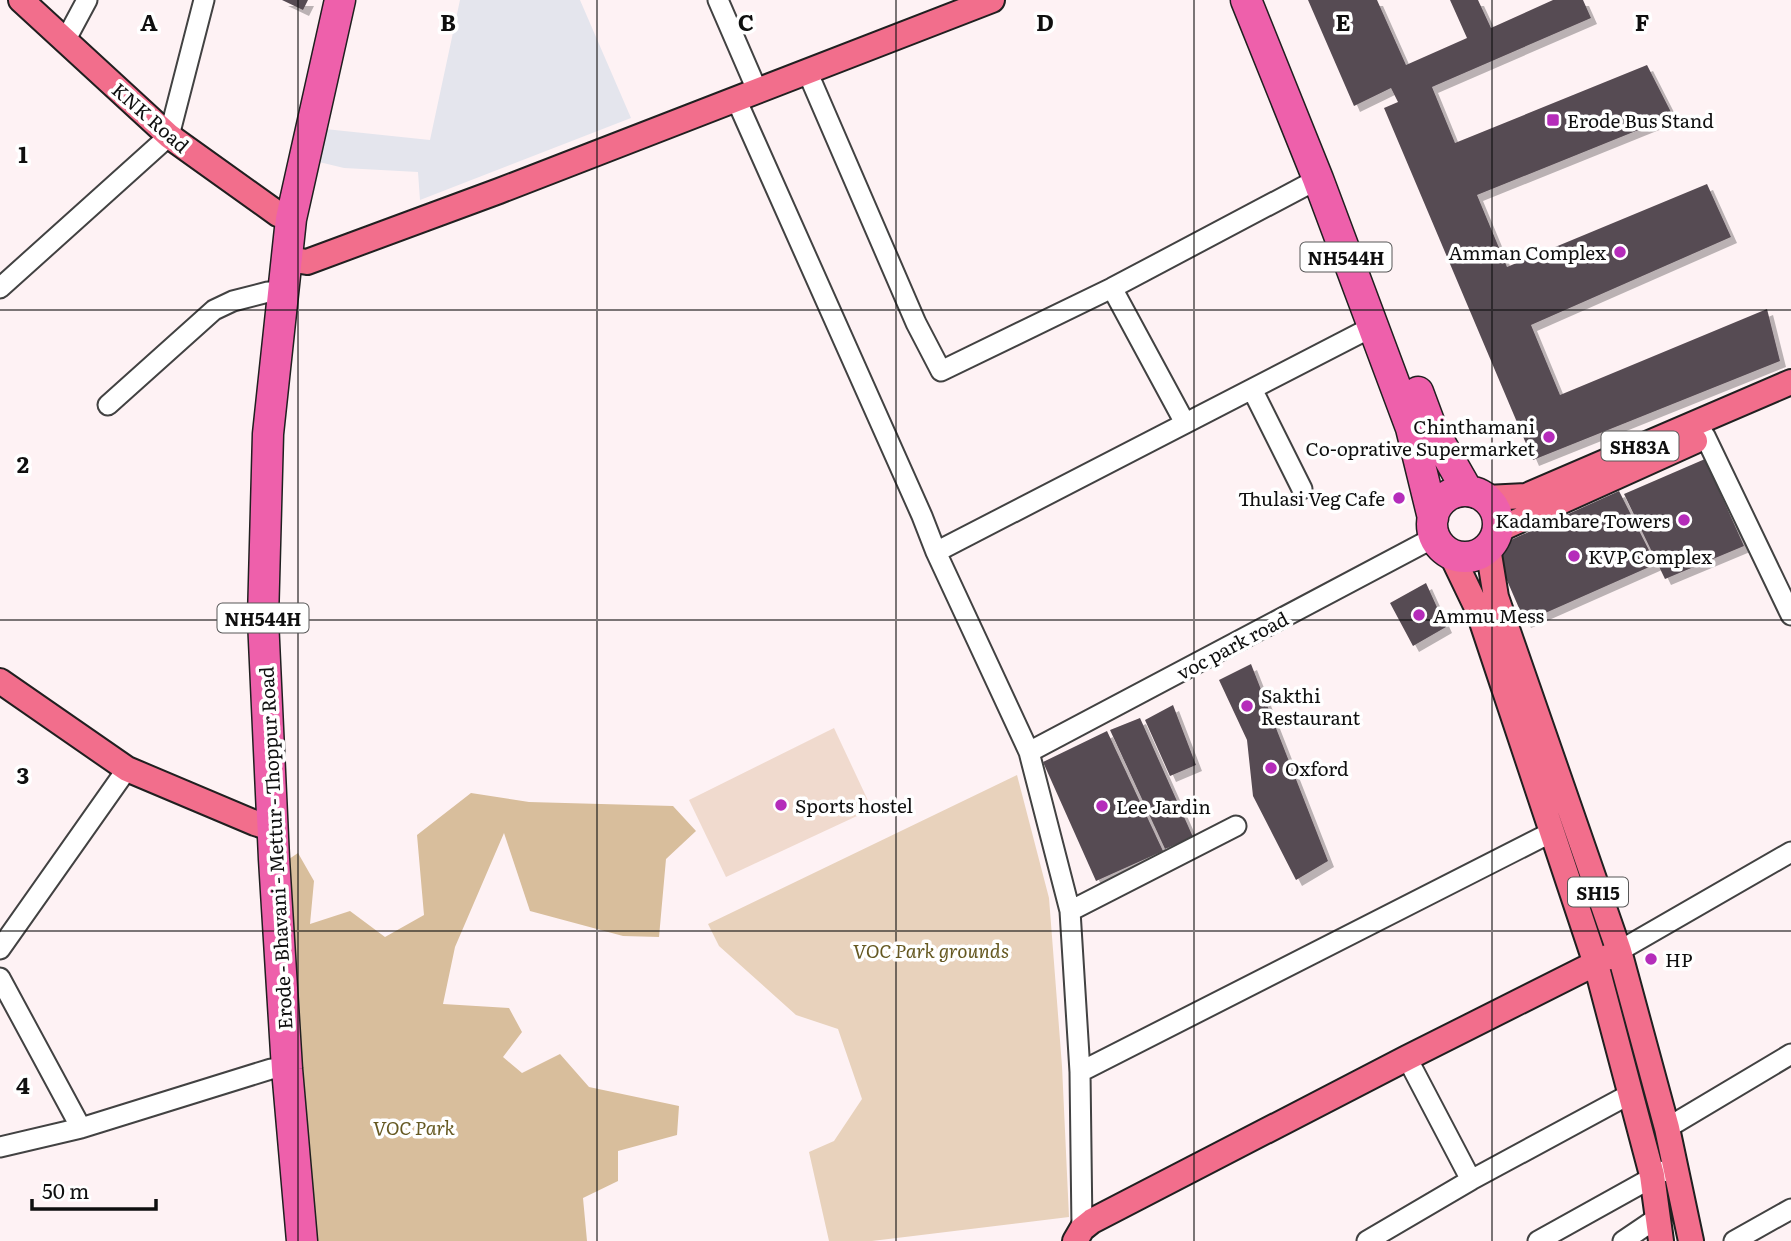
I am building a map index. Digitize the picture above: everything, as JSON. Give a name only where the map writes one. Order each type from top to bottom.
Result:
[{"type":"highway","name":"Erode - Bhavani - Mettur - Thoppur Road","points":[[264,826],[263,619],[268,434],[289,259],[285,217],[326,0]]},
{"type":"highway","name":"Erode - Bhavani - Mettur - Thoppur Road","points":[[285,1241],[279,1069],[251,619],[254,453],[268,292],[340,0]]},
{"type":"highway","name":"NH544H","points":[[1247,0],[1318,178],[1411,428],[1440,536]]},
{"type":"highway","name":"NH544H","points":[[1268,0],[1431,427],[1477,494],[1492,503],[1497,513],[1493,539]]},
{"type":"highway","points":[[1477,494],[1457,491],[1441,501],[1440,536],[1459,556],[1474,556],[1493,539]]},
{"type":"highway","name":"Erode - Bhavani - Mettur - Thoppur Road","points":[[279,1069],[302,1241]]},
{"type":"main road","name":"KNK Road","points":[[21,0],[169,136],[285,217]]},
{"type":"main road","points":[[289,259],[307,262],[499,191],[992,0]]},
{"type":"main road","name":"SH83A","points":[[1477,494],[1526,496],[1791,382]]},
{"type":"main road","name":"SH83A","points":[[1493,539],[1791,397]]},
{"type":"main road","name":"SH15","points":[[1440,536],[1478,610],[1596,964],[1652,1175],[1659,1230]]},
{"type":"main road","name":"SH15","points":[[1493,539],[1496,597],[1619,951],[1667,1128],[1690,1241]]},
{"type":"main road","points":[[0,681],[128,769],[264,826]]},
{"type":"main road","points":[[1078,1235],[1092,1221],[1619,951]]},
{"type":"street","points":[[65,41],[87,0]]},
{"type":"street","points":[[0,288],[169,136],[204,0]]},
{"type":"street","points":[[718,0],[746,94],[936,552],[1029,752],[1070,911],[1080,1072],[1078,1235]]},
{"type":"street","points":[[807,71],[916,323],[941,371],[1112,288],[1318,178]]},
{"type":"street","points":[[1112,288],[1185,423]]},
{"type":"street","points":[[108,405],[214,310],[233,301],[268,292]]},
{"type":"street","points":[[936,552],[1372,327]]},
{"type":"street","points":[[1252,389],[1302,489]]},
{"type":"street","points":[[1705,436],[1791,615]]},
{"type":"street","name":"voc park road","points":[[1029,752],[1440,536]]},
{"type":"street","points":[[0,949],[128,769]]},
{"type":"street","points":[[1070,911],[1236,826]]},
{"type":"street","points":[[1080,1072],[1552,832]]},
{"type":"street","points":[[1619,951],[1791,852]]},
{"type":"street","points":[[0,978],[81,1128]]},
{"type":"street","points":[[1667,1128],[1791,1054]]},
{"type":"street","points":[[1407,1058],[1471,1180]]},
{"type":"street","points":[[0,1147],[81,1128],[279,1069]]},
{"type":"street","points":[[1367,1241],[1471,1180],[1632,1093]]},
{"type":"street","points":[[1538,1241],[1652,1175],[1675,1166]]},
{"type":"street","points":[[1734,1241],[1791,1209]]},
{"type":"street","points":[[1623,1241],[1659,1230]]},
{"type":"shaded area","points":[[460,0],[580,0],[631,118],[420,200],[418,172],[344,168],[319,162],[325,129],[430,140]]},
{"type":"shaded area","name":"Sports hostel","points":[[834,728],[872,809],[726,877],[689,800]]},
{"type":"green space","name":"VOC Park grounds","points":[[1017,775],[1049,898],[1062,1066],[1069,1217],[872,1241],[829,1241],[809,1152],[834,1141],[862,1099],[838,1029],[796,1015],[719,946],[708,924]]},
{"type":"green space","name":"VOC Park","points":[[471,793],[529,802],[673,806],[696,831],[666,859],[659,937],[623,936],[530,911],[504,833],[455,947],[443,1004],[509,1008],[522,1032],[503,1057],[522,1073],[560,1054],[589,1087],[679,1106],[677,1135],[618,1151],[618,1181],[583,1198],[587,1241],[309,1241],[283,863],[298,853],[314,881],[310,924],[350,911],[385,937],[424,915],[417,835]]},
{"type":"building","points":[[282,0],[308,0],[303,10]]},
{"type":"building","name":"Amman Complex","points":[[1308,0],[1377,0],[1406,65],[1467,38],[1450,0],[1478,0],[1491,28],[1553,0],[1583,0],[1591,18],[1432,87],[1455,143],[1647,65],[1673,116],[1477,195],[1507,267],[1707,184],[1731,237],[1531,325],[1560,395],[1767,309],[1780,361],[1533,460],[1384,108],[1398,102],[1391,88],[1354,106]]},
{"type":"building","name":"Kadambare Towers","points":[[1705,459],[1744,546],[1665,579],[1624,494]]},
{"type":"building","name":"KVP Complex","points":[[1619,491],[1656,564],[1525,622],[1493,548]]},
{"type":"building","name":"Ammu Mess","points":[[1426,583],[1446,627],[1413,646],[1390,603]]},
{"type":"building","name":"Oxford","points":[[1251,664],[1328,861],[1296,880],[1253,796],[1247,740],[1219,680]]},
{"type":"building","points":[[1173,705],[1196,765],[1170,776],[1145,720]]},
{"type":"building","points":[[1140,718],[1193,837],[1165,849],[1110,730]]},
{"type":"building","name":"Lee Jardin","points":[[1107,731],[1163,851],[1096,881],[1043,762]]},
{"type":"place","name":"Erode Bus Stand","points":[[1553,120]]},
{"type":"place","name":"Amman Complex","points":[[1620,252]]},
{"type":"place","name":"Chinthamani Co-oprative Supermarket","points":[[1549,437]]},
{"type":"place","name":"Thulasi Veg Cafe","points":[[1399,498]]},
{"type":"place","name":"Kadambare Towers","points":[[1684,520]]},
{"type":"place","name":"KVP Complex","points":[[1574,556]]},
{"type":"place","name":"Ammu Mess","points":[[1419,615]]},
{"type":"place","name":"Sakthi Restaurant","points":[[1247,706]]},
{"type":"place","name":"Oxford","points":[[1271,768]]},
{"type":"place","name":"Sports hostel","points":[[781,805]]},
{"type":"place","name":"Lee Jardin","points":[[1102,806]]},
{"type":"place","name":"HP","points":[[1651,959]]}]
